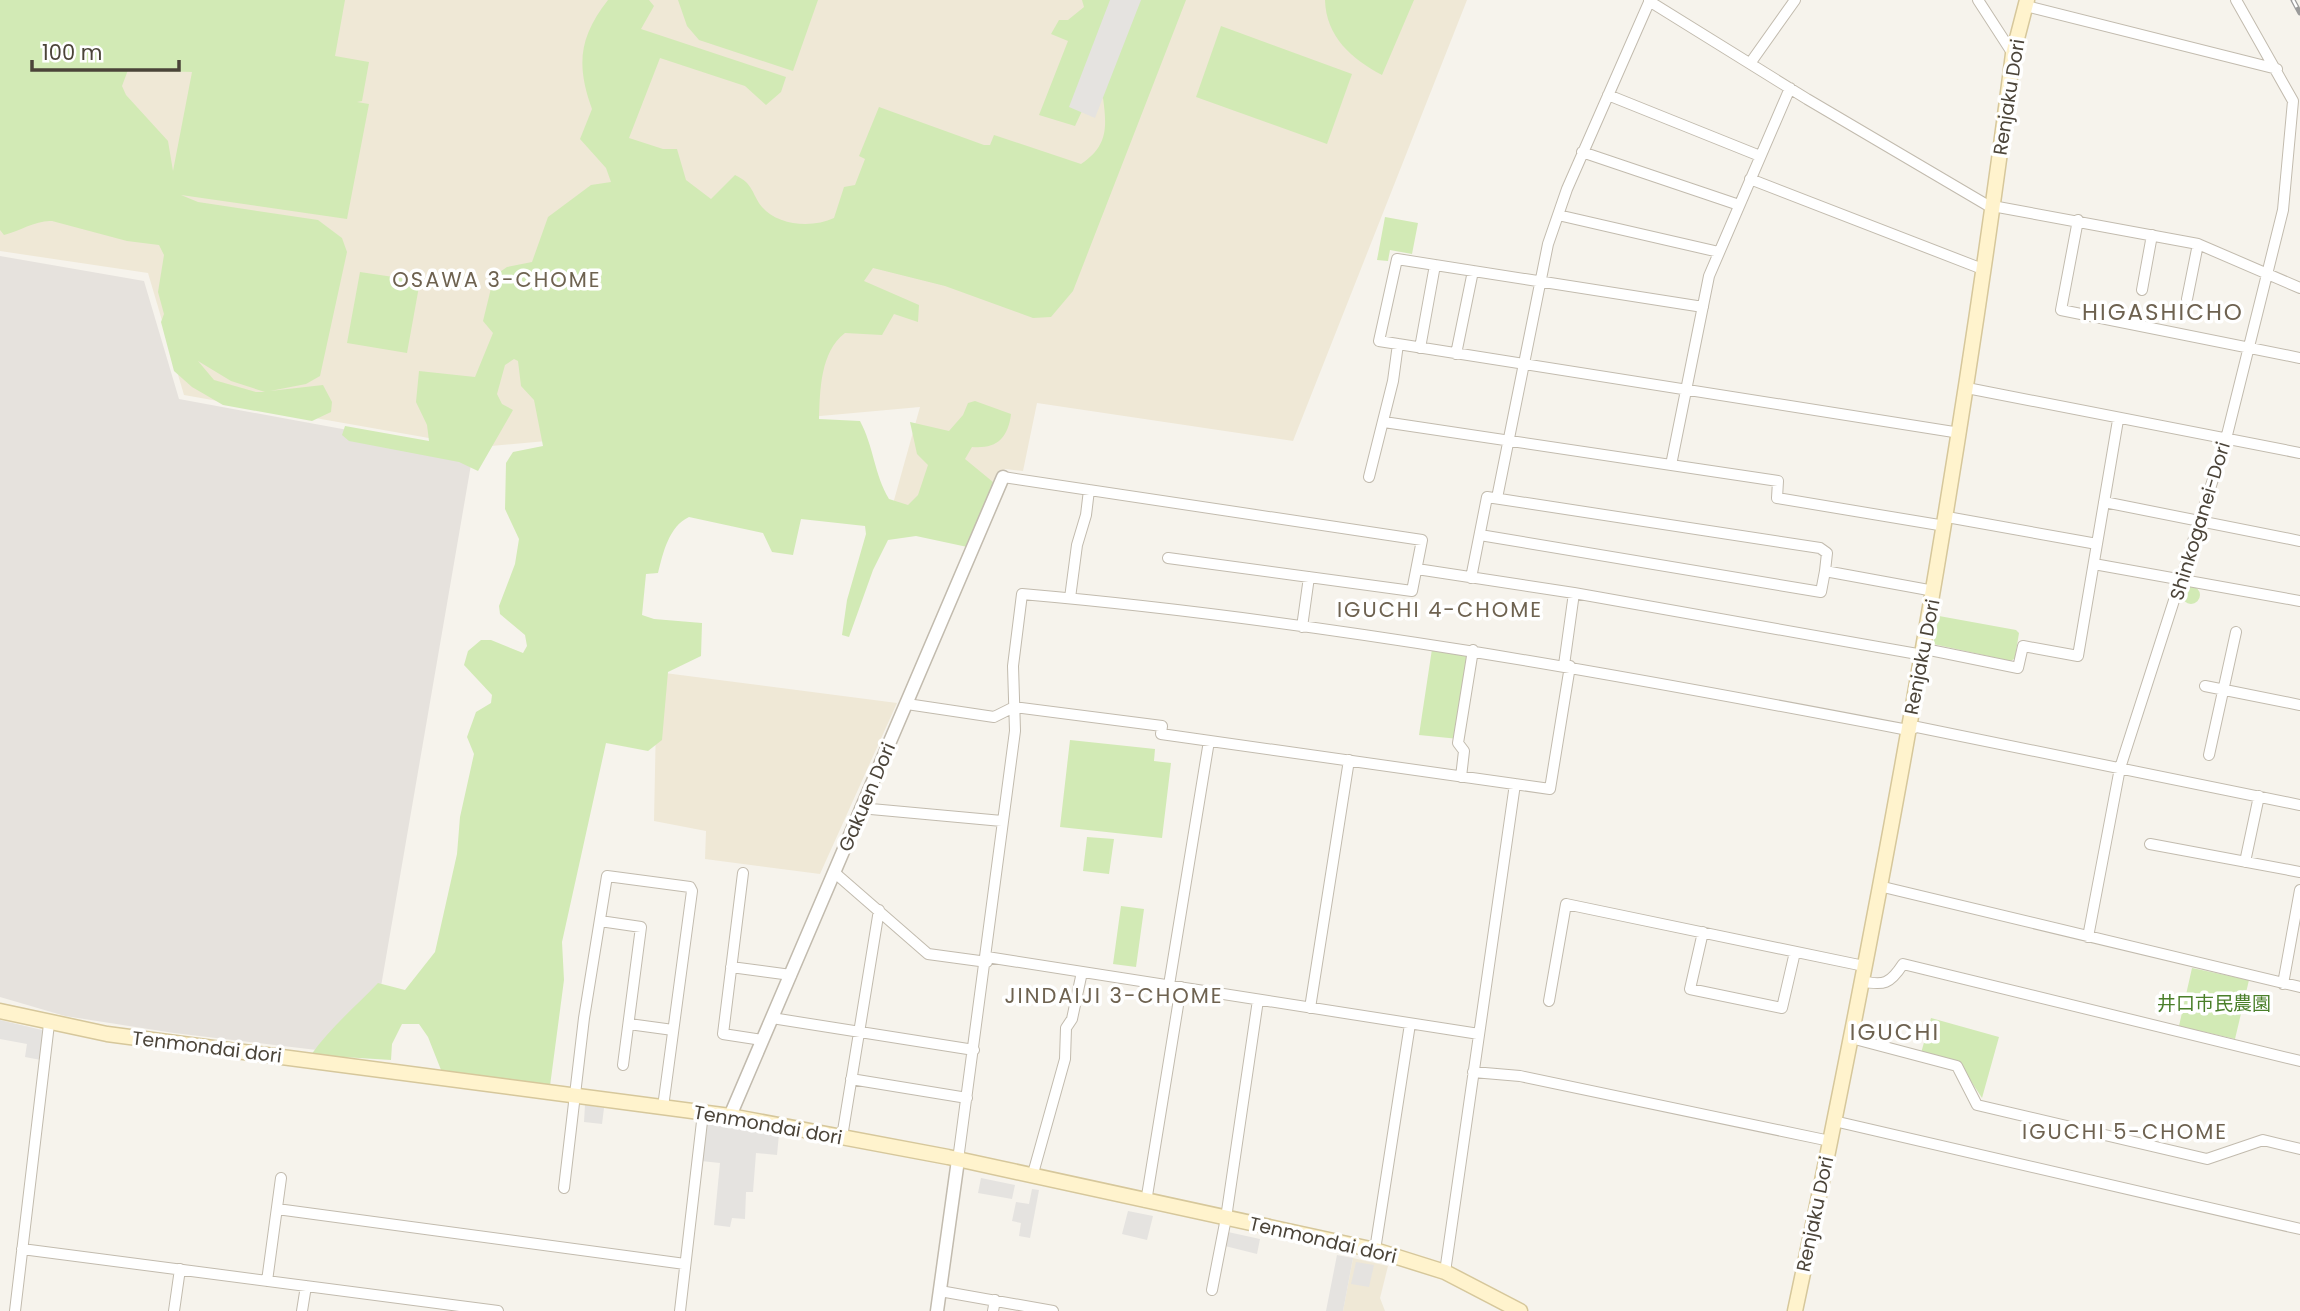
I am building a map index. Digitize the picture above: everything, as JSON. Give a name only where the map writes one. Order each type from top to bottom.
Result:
[{"type":"main road","name":"Renjaku Dori","points":[[1795,1311],[1851,1038],[1924,652],[1985,270],[2013,54],[2027,3]]},
{"type":"main road","name":"Tenmondai dori","points":[[0,1011],[49,1024],[121,1036],[730,1116],[958,1160],[1375,1250],[1445,1272],[1520,1311]]},
{"type":"street","points":[[1497,498],[1541,282],[1558,215],[1582,152],[1649,0],[1977,200],[2213,248],[2267,276],[2300,288]]},
{"type":"street","points":[[1751,62],[1795,0]]},
{"type":"street","points":[[1978,0],[2013,54]]},
{"type":"street","points":[[2236,0],[2277,69]]},
{"type":"street","points":[[2027,3],[2277,69]]},
{"type":"street","name":"Shinkoganei-Dori","points":[[2088,937],[2120,768],[2202,522],[2226,439],[2283,210],[2293,101],[2277,69]]},
{"type":"street","points":[[1671,466],[1703,307],[1719,252],[1790,88]]},
{"type":"street","points":[[1608,95],[1760,156]]},
{"type":"street","points":[[1582,152],[1739,205]]},
{"type":"street","points":[[1750,179],[1985,270]]},
{"type":"street","points":[[1558,215],[1719,252]]},
{"type":"street","points":[[2078,220],[2061,310],[2300,358]]},
{"type":"street","points":[[2142,290],[2152,235]]},
{"type":"street","points":[[2187,299],[2198,244]]},
{"type":"street","points":[[1703,307],[1396,259],[1380,341],[1960,433]]},
{"type":"street","points":[[1420,348],[1436,265]]},
{"type":"street","points":[[1457,354],[1473,271]]},
{"type":"street","points":[[1370,477],[1384,422],[1398,344]]},
{"type":"street","points":[[1967,388],[2118,420],[2300,453]]},
{"type":"street","points":[[1417,569],[2018,668],[2023,646],[2078,656],[2118,420]]},
{"type":"street","points":[[1384,422],[1778,481],[1777,498],[2097,544]]},
{"type":"street","points":[[1003,477],[1422,540],[1412,591],[1168,558]]},
{"type":"street","name":"Gakuen Dori","points":[[730,1116],[1003,477]]},
{"type":"street","points":[[1070,598],[1076,545],[1086,516],[1089,490]]},
{"type":"street","points":[[1471,578],[1487,497],[1820,548],[1827,553],[1821,592],[1480,535]]},
{"type":"street","points":[[2104,502],[2300,541]]},
{"type":"street","points":[[2094,564],[2300,601]]},
{"type":"street","points":[[1825,571],[1934,591]]},
{"type":"street","points":[[1302,627],[1310,577]]},
{"type":"street","points":[[907,704],[994,718],[1014,706],[1162,726],[1161,734],[1550,789],[1574,593]]},
{"type":"street","points":[[937,1311],[987,959],[1015,731],[1013,666],[1022,594],[1473,650],[1908,730],[1917,727],[2300,805]]},
{"type":"street","points":[[2209,755],[2236,632]]},
{"type":"street","points":[[1461,776],[1464,751],[1458,743],[1473,650]]},
{"type":"street","points":[[2205,686],[2300,705]]},
{"type":"street","points":[[1169,985],[1209,741]]},
{"type":"street","points":[[1310,1008],[1349,760]]},
{"type":"street","points":[[1445,1272],[1515,784]]},
{"type":"street","points":[[2245,862],[2259,796]]},
{"type":"street","points":[[860,808],[1002,821]]},
{"type":"street","points":[[2150,844],[2300,872]]},
{"type":"street","points":[[743,873],[723,1034],[762,1040]]},
{"type":"street","points":[[835,873],[928,954],[1082,972],[1479,1034]]},
{"type":"street","points":[[565,1188],[574,1095],[607,876],[691,887],[663,1107]]},
{"type":"street","points":[[1879,886],[2300,987]]},
{"type":"street","points":[[2283,984],[2300,890]]},
{"type":"street","points":[[1549,1001],[1566,904],[1864,966]]},
{"type":"street","points":[[842,1138],[879,910]]},
{"type":"street","points":[[600,921],[640,927],[623,1065]]},
{"type":"street","points":[[1703,932],[1690,989],[1783,1008],[1795,952]]},
{"type":"street","points":[[1861,981],[1881,985],[1892,981],[1903,964],[2300,1061]]},
{"type":"street","points":[[731,967],[791,975]]},
{"type":"street","points":[[1032,1177],[1065,1059],[1066,1028],[1072,1019],[1082,972]]},
{"type":"street","points":[[1146,1202],[1181,987]]},
{"type":"street","points":[[1212,1290],[1226,1218],[1258,1000]]},
{"type":"street","points":[[772,1018],[974,1051]]},
{"type":"street","points":[[15,1311],[49,1024]]},
{"type":"street","points":[[629,1024],[673,1030]]},
{"type":"street","points":[[1375,1250],[1410,1024]]},
{"type":"street","points":[[1851,1038],[1958,1066],[1977,1105],[2017,1115],[2207,1159],[2263,1140],[2300,1149]]},
{"type":"street","points":[[1473,1072],[1520,1076],[1830,1141]]},
{"type":"street","points":[[852,1079],[967,1098]]},
{"type":"street","points":[[680,1311],[703,1113]]},
{"type":"street","points":[[1834,1121],[2300,1229]]},
{"type":"street","points":[[267,1281],[282,1178]]},
{"type":"street","points":[[277,1209],[685,1264]]},
{"type":"street","points":[[22,1249],[498,1311]]},
{"type":"street","points":[[174,1311],[180,1269]]},
{"type":"street","points":[[302,1311],[306,1286]]},
{"type":"street","points":[[940,1291],[1053,1311]]},
{"type":"street","points":[[993,1311],[995,1300]]},
{"type":"shaded area","points":[[0,0],[1467,0],[1293,441],[1037,403],[1023,471],[1005,469],[973,542],[886,529],[920,407],[480,447],[184,395],[148,273],[0,251]]},
{"type":"shaded area","points":[[1110,0],[1141,0],[1095,118],[1069,107]]},
{"type":"shaded area","points":[[0,256],[144,281],[179,399],[473,453],[374,1027],[350,1054],[174,1033],[65,1016],[0,997]]},
{"type":"shaded area","points":[[657,672],[897,703],[820,874],[705,859],[706,831],[654,821]]},
{"type":"shaded area","points":[[0,1020],[42,1030],[41,1060],[25,1057],[27,1044],[0,1039]]},
{"type":"shaded area","points":[[585,1105],[604,1108],[602,1124],[584,1122]]},
{"type":"shaded area","points":[[706,1122],[779,1134],[777,1155],[756,1153],[753,1192],[746,1192],[745,1219],[732,1218],[730,1227],[714,1225],[720,1163],[701,1161]]},
{"type":"shaded area","points":[[981,1178],[1015,1185],[1012,1199],[978,1193]]},
{"type":"shaded area","points":[[1032,1189],[1039,1190],[1030,1238],[1019,1236],[1021,1223],[1012,1221],[1016,1202],[1029,1204]]},
{"type":"shaded area","points":[[1128,1211],[1153,1216],[1147,1240],[1122,1234]]},
{"type":"shaded area","points":[[1228,1232],[1260,1239],[1257,1254],[1225,1246]]},
{"type":"shaded area","points":[[1337,1255],[1353,1258],[1343,1311],[1326,1311]]},
{"type":"shaded area","points":[[1353,1258],[1388,1266],[1380,1298],[1385,1311],[1343,1311]]},
{"type":"shaded area","points":[[1356,1262],[1374,1265],[1369,1287],[1351,1284]]},
{"type":"green space","points":[[0,0],[345,0],[335,56],[369,62],[362,101],[357,102],[369,104],[347,219],[181,195],[198,202],[318,220],[342,238],[347,252],[320,376],[306,384],[270,391],[323,385],[332,402],[331,412],[312,421],[223,405],[192,387],[174,371],[161,322],[164,314],[158,292],[164,255],[159,245],[127,241],[52,221],[34,224],[4,235],[0,230]],"holes":[[[128,70],[192,72],[173,171],[168,141],[126,95],[122,86]],[[198,361],[231,381],[265,392],[214,380]]]},
{"type":"green space","points":[[608,0],[649,0],[654,6],[641,29],[786,77],[781,92],[766,105],[745,86],[660,58],[629,138],[663,149],[677,149],[686,180],[711,199],[735,175],[749,185],[762,207],[769,213],[786,221],[806,224],[834,218],[844,187],[855,185],[865,159],[859,156],[879,107],[984,145],[990,145],[994,135],[1081,164],[1096,150],[1104,135],[1103,98],[1082,111],[1075,126],[1039,115],[1068,41],[1051,34],[1059,20],[1068,20],[1084,7],[1082,0],[1186,0],[1073,291],[1051,317],[1033,318],[945,286],[873,268],[864,281],[919,305],[918,322],[894,314],[882,335],[845,333],[837,341],[826,361],[821,384],[819,419],[860,421],[889,499],[908,505],[918,495],[928,465],[917,454],[910,422],[949,431],[963,415],[968,403],[975,401],[1011,414],[1007,430],[999,441],[988,446],[972,447],[965,459],[993,482],[972,548],[916,536],[888,540],[873,570],[849,637],[842,635],[847,600],[866,534],[865,526],[801,519],[793,555],[772,552],[763,533],[689,517],[672,533],[658,573],[646,574],[642,615],[654,619],[702,623],[701,656],[668,672],[662,740],[648,751],[606,743],[562,942],[564,980],[550,1086],[443,1075],[428,1037],[419,1024],[402,1024],[392,1044],[391,1060],[311,1055],[334,1027],[378,983],[405,990],[435,952],[457,854],[460,817],[474,754],[467,737],[476,712],[491,703],[492,695],[464,665],[468,651],[481,640],[491,640],[523,653],[527,646],[525,635],[500,614],[499,606],[515,564],[519,539],[505,509],[506,463],[513,452],[543,446],[534,400],[521,386],[518,361],[514,359],[505,365],[497,394],[502,404],[513,410],[478,471],[459,462],[349,441],[342,435],[345,426],[429,441],[427,425],[416,402],[419,371],[475,377],[493,333],[483,321],[494,276],[507,267],[532,262],[548,217],[591,185],[611,182],[606,168],[580,139],[592,109],[584,79],[583,52],[591,26]]},
{"type":"green space","points":[[678,0],[818,0],[793,71],[699,40],[687,26]]},
{"type":"green space","points":[[1325,0],[1414,0],[1382,75],[1351,54],[1336,36],[1330,25]]},
{"type":"green space","points":[[1221,26],[1352,74],[1327,144],[1196,97]]},
{"type":"green space","points":[[1385,217],[1418,223],[1412,254],[1390,250],[1388,261],[1377,260]]},
{"type":"green space","points":[[360,272],[420,281],[407,353],[347,343]]},
{"type":"green space","points":[[2191,586],[2197,589],[2200,595],[2197,601],[2191,604],[2185,601],[2182,595],[2185,589]]},
{"type":"green space","points":[[1939,616],[2016,630],[2019,633],[2015,658],[2011,661],[1933,644]]},
{"type":"green space","points":[[1432,649],[1469,655],[1459,739],[1419,735]]},
{"type":"green space","points":[[1070,740],[1155,749],[1154,761],[1171,763],[1162,838],[1060,827]]},
{"type":"green space","points":[[1087,837],[1114,839],[1109,874],[1083,871]]},
{"type":"green space","points":[[1121,906],[1144,909],[1136,967],[1113,964]]},
{"type":"green space","name":"井口市民農園","points":[[2192,968],[2249,980],[2235,1039],[2179,1026]]},
{"type":"green space","points":[[1931,1018],[1999,1037],[1982,1098],[1959,1063],[1921,1053]]},
{"type":"railway","points":[[2293,0],[2300,13]]},
{"type":"district","name":"OSAWA 3-CHOME","points":[[497,279]]},
{"type":"district","name":"HIGASHICHO","points":[[2163,312]]},
{"type":"district","name":"IGUCHI 4-CHOME","points":[[1440,609]]},
{"type":"district","name":"JINDAIJI 3-CHOME","points":[[1114,995]]},
{"type":"district","name":"IGUCHI","points":[[1895,1032]]},
{"type":"district","name":"IGUCHI 5-CHOME","points":[[2125,1131]]}]
